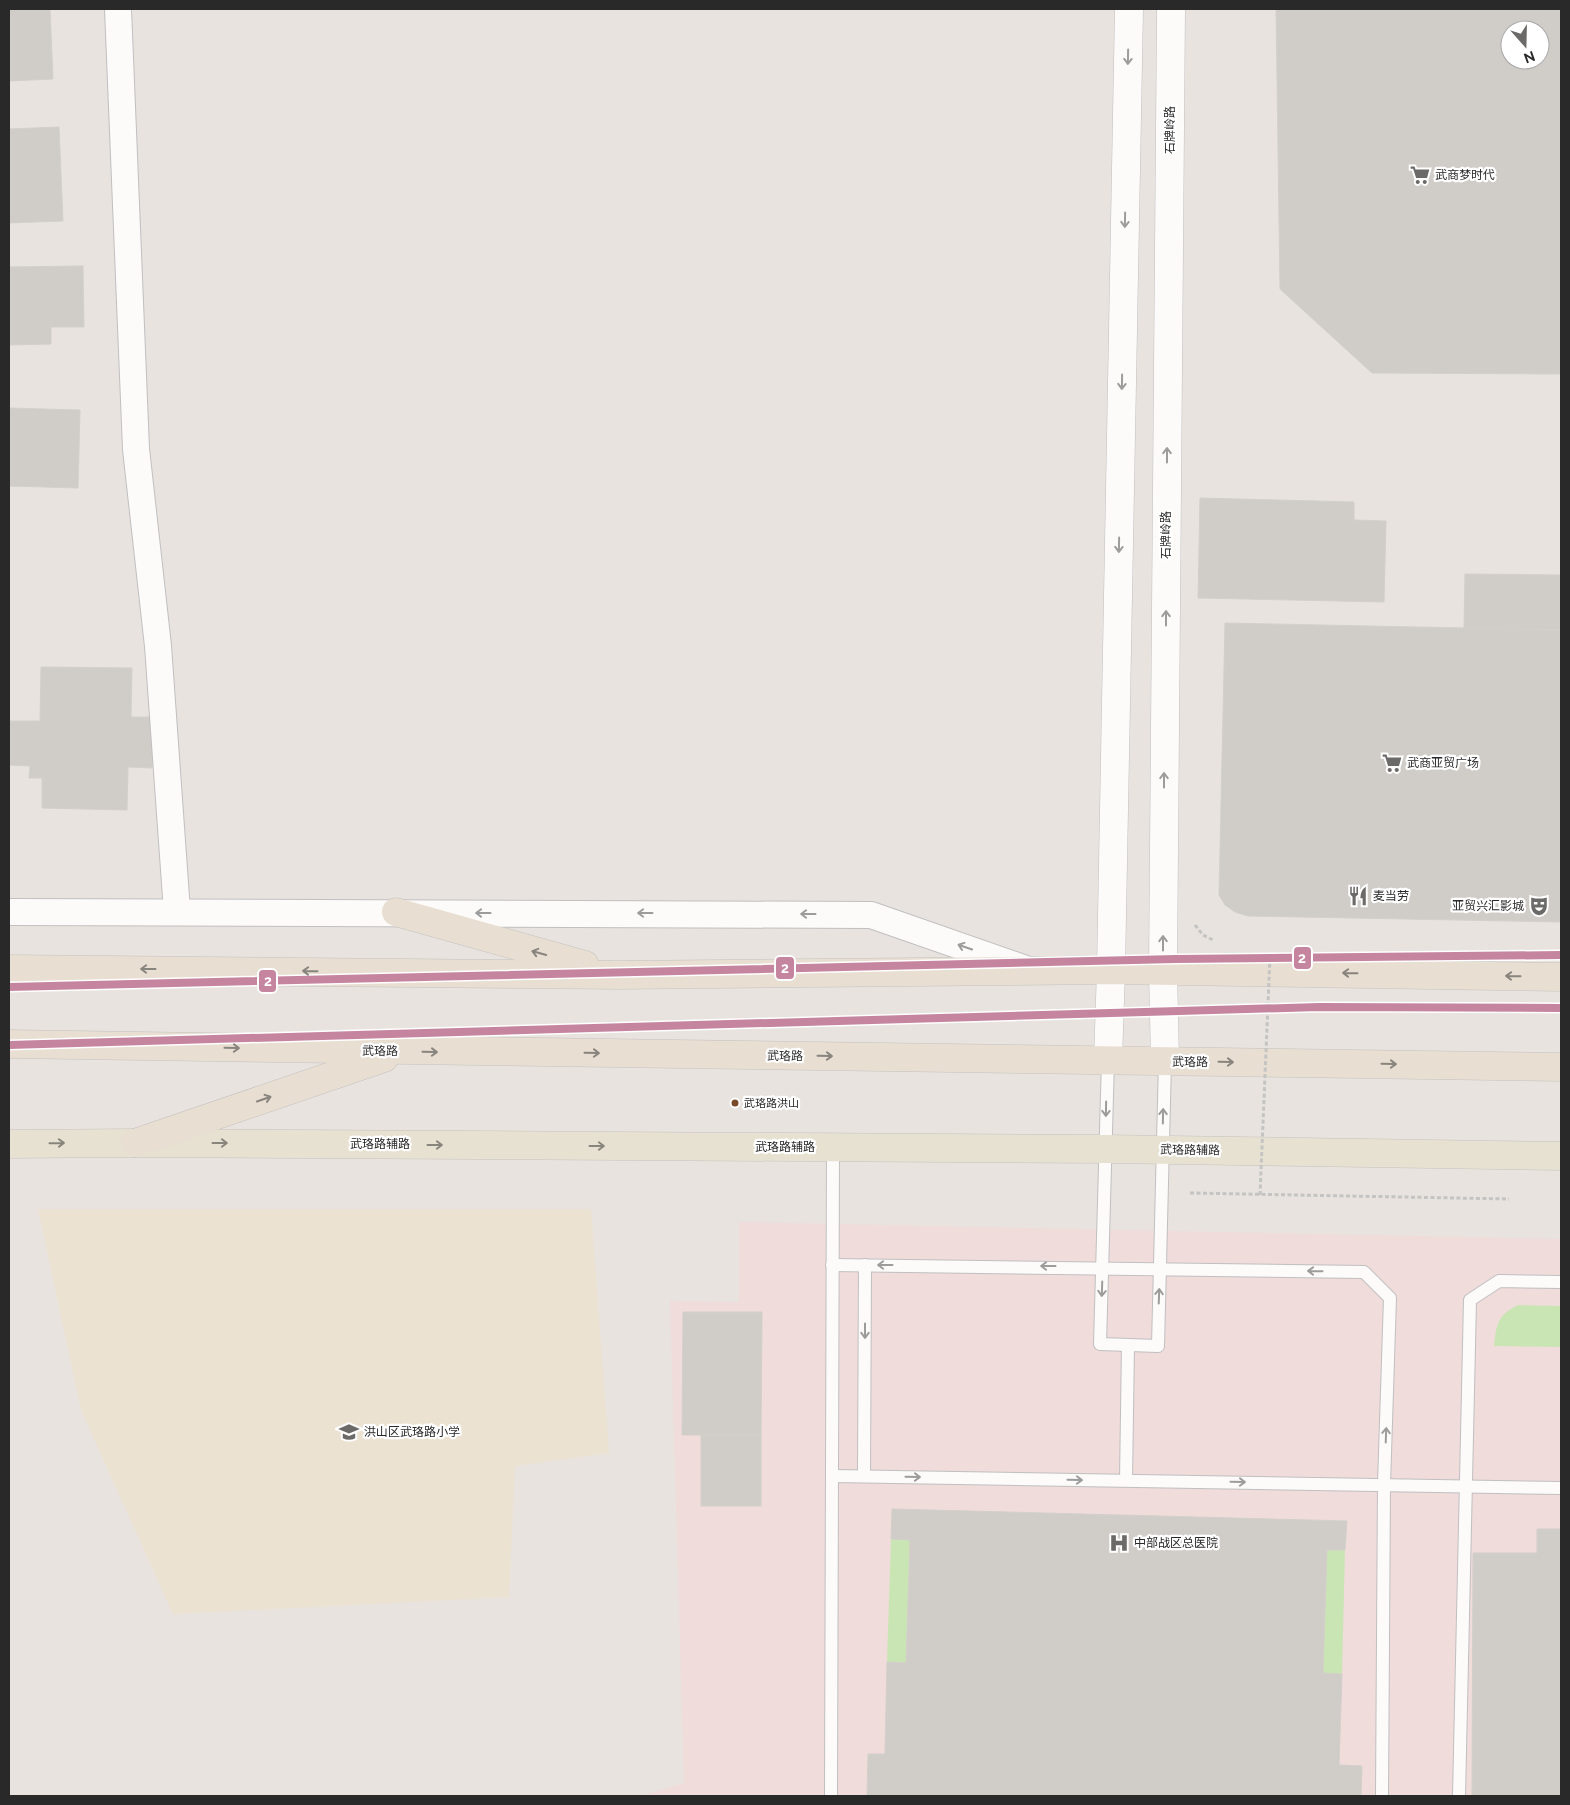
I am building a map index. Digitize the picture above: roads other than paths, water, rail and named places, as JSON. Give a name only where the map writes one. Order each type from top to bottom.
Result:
[{"type":"highway","points":[[396,912],[620,975]]},
{"type":"highway","points":[[9,969],[620,975],[1027,969],[1561,977]]},
{"type":"highway","name":"武珞路","points":[[9,1044],[1561,1067]]},
{"type":"highway","points":[[135,1143],[403,1051]]},
{"type":"main road","points":[[1108,1060],[1112,970],[1129,9]]},
{"type":"main road","name":"石牌岭路","points":[[1165,1061],[1163,970],[1171,9]]},
{"type":"main road","name":"武珞路辅路","points":[[9,1144],[135,1143],[1106,1149],[1561,1156]]},
{"type":"street","points":[[118,9],[136,449],[158,646],[177,911]]},
{"type":"street","points":[[9,912],[870,914],[1027,969]]},
{"type":"lane","points":[[1108,1060],[1100,1344],[1158,1346],[1165,1061]]},
{"type":"lane","points":[[831,1796],[832,1147]]},
{"type":"lane","points":[[832,1265],[1102,1267],[1364,1272],[1390,1298],[1384,1484],[1382,1796]]},
{"type":"lane","points":[[864,1476],[865,1265]]},
{"type":"lane","points":[[1459,1796],[1470,1300],[1499,1281],[1561,1282]]},
{"type":"lane","points":[[1126,1480],[1128,1345]]},
{"type":"lane","points":[[832,1476],[1561,1488]]},
{"type":"place","name":"武商梦时代","points":[[1420,175]]},
{"type":"place","name":"武商亚贸广场","points":[[1392,763]]},
{"type":"place","name":"麦当劳","points":[[1358,896]]},
{"type":"place","name":"亚贸兴汇影城","points":[[1539,906]]},
{"type":"place","name":"武珞路洪山","points":[[735,1103]]},
{"type":"place","name":"洪山区武珞路小学","points":[[349,1432]]},
{"type":"place","name":"中部战区总医院","points":[[1119,1543]]}]
